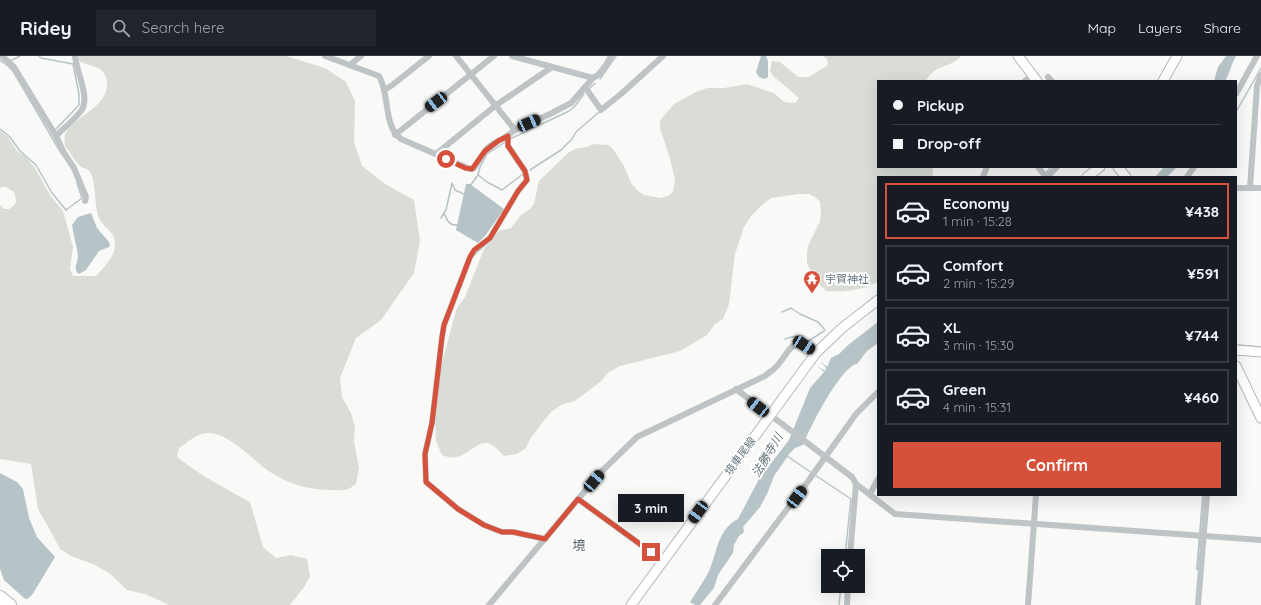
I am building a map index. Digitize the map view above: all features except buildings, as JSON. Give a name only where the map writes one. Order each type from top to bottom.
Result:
[{"type":"highway","points":[[0,596],[10,605]]},
{"type":"main road","points":[[1018,56],[1031,79]]},
{"type":"main road","points":[[1164,80],[1177,56]]},
{"type":"main road","points":[[1088,176],[1099,168]]},
{"type":"main road","points":[[1119,168],[1125,176]]},
{"type":"main road","name":"境車尾線","points":[[631,605],[816,353],[842,328],[877,301]]},
{"type":"main road","points":[[1237,349],[1261,352]]},
{"type":"main road","points":[[1237,368],[1261,418]]},
{"type":"street","points":[[2,56],[14,67],[56,136],[64,153],[74,168],[86,197],[85,201]]},
{"type":"street","points":[[56,136],[82,111],[84,104],[82,85],[75,56]]},
{"type":"street","points":[[325,56],[379,76],[384,90],[387,112],[395,134],[401,139],[465,168],[472,169],[485,151],[498,141],[508,136],[515,130],[571,103],[593,78],[598,75],[611,56]]},
{"type":"street","points":[[350,64],[361,56]]},
{"type":"street","points":[[384,90],[428,56]]},
{"type":"street","points":[[456,56],[515,130]]},
{"type":"street","points":[[395,134],[494,56]]},
{"type":"street","points":[[512,56],[593,78]]},
{"type":"street","points":[[585,87],[601,110],[663,56]]},
{"type":"street","points":[[1237,92],[1257,56]]},
{"type":"street","points":[[436,154],[495,106],[552,67]]},
{"type":"street","points":[[1250,188],[1256,86],[1261,75]]},
{"type":"street","points":[[508,136],[508,146],[525,171],[527,180],[518,191],[490,238],[474,250],[444,325],[432,423],[425,454],[426,482],[458,509],[484,525],[502,532],[513,532],[545,539]]},
{"type":"street","points":[[1039,168],[1045,176],[1055,168]]},
{"type":"street","points":[[1237,188],[1261,188]]},
{"type":"street","points":[[488,605],[601,472],[637,437],[765,376],[775,368],[790,348],[796,345],[804,345],[816,353]]},
{"type":"street","points":[[736,389],[852,478],[856,484],[894,514],[1261,540]]},
{"type":"street","points":[[715,605],[823,456],[856,414],[877,393]]},
{"type":"street","points":[[870,494],[877,481]]},
{"type":"street","points":[[851,549],[856,484]]},
{"type":"street","points":[[1028,605],[1036,496]]},
{"type":"street","points":[[1198,605],[1207,496]]},
{"type":"street","points":[[578,499],[663,561]]},
{"type":"street","points":[[847,605],[848,593]]},
{"type":"shaded area","points":[[78,56],[286,56],[325,68],[346,82],[355,101],[354,142],[362,166],[385,184],[414,200],[420,241],[414,273],[381,320],[356,338],[340,378],[342,397],[351,413],[355,427],[354,442],[359,468],[356,484],[347,489],[323,490],[295,484],[281,479],[267,470],[242,449],[224,437],[215,434],[206,433],[199,435],[179,448],[177,457],[186,464],[250,502],[263,547],[276,558],[291,555],[307,559],[310,576],[304,587],[290,605],[169,605],[145,594],[127,590],[109,573],[93,564],[71,556],[60,549],[38,509],[31,464],[0,459],[0,205],[4,209],[9,209],[14,206],[16,200],[14,192],[6,187],[2,187],[0,189],[0,131],[8,137],[17,151],[25,156],[35,168],[50,195],[63,211],[73,247],[70,269],[73,276],[96,276],[113,254],[115,245],[114,237],[100,220],[96,208],[94,182],[90,172],[88,169],[80,166],[65,146],[64,138],[67,131],[72,125],[98,104],[106,90],[107,80],[103,72],[98,68],[79,61]]},
{"type":"shaded area","points":[[761,56],[766,56],[768,61],[768,77],[765,79],[759,77],[756,72]]},
{"type":"shaded area","points":[[823,56],[961,56],[953,63],[938,69],[929,76],[927,80],[877,80],[877,168],[933,168],[933,176],[877,176],[877,282],[852,290],[826,291],[816,280],[807,264],[808,246],[820,221],[820,202],[809,194],[771,198],[751,216],[744,227],[735,254],[729,304],[723,319],[715,324],[707,335],[680,351],[620,366],[609,372],[600,382],[575,401],[563,404],[552,411],[530,439],[526,448],[517,454],[504,456],[494,446],[486,443],[475,447],[458,457],[442,455],[436,441],[435,422],[441,367],[457,308],[465,297],[484,249],[499,231],[511,228],[521,215],[530,209],[534,204],[539,181],[568,153],[575,149],[587,147],[593,144],[608,145],[613,149],[624,166],[631,183],[638,191],[644,195],[661,198],[668,196],[673,192],[675,180],[660,128],[660,122],[674,104],[707,88],[724,88],[747,84],[774,93],[784,102],[795,103],[799,98],[772,75],[770,70],[772,61],[780,62],[798,77],[809,77],[828,65],[827,59]]},
{"type":"shaded area","points":[[1226,56],[1236,56],[1226,80],[1214,80],[1218,67]]},
{"type":"shaded area","points":[[1163,168],[1176,168],[1168,176],[1156,176]]},
{"type":"shaded area","points":[[466,184],[470,184],[504,209],[485,236],[478,243],[456,230]]},
{"type":"shaded area","points":[[91,213],[97,228],[110,245],[109,247],[99,251],[86,270],[79,274],[76,270],[78,256],[72,225],[78,217]]},
{"type":"shaded area","points":[[877,323],[877,344],[867,351],[857,364],[850,367],[834,386],[803,445],[795,448],[790,453],[774,476],[760,507],[743,527],[744,532],[739,536],[734,545],[733,553],[718,575],[714,588],[700,605],[695,605],[690,602],[708,573],[718,543],[726,529],[731,523],[738,519],[759,479],[789,440],[810,388],[824,372],[817,366],[825,371],[826,368],[820,361],[827,367],[831,358],[839,354],[848,345]]},
{"type":"shaded area","points":[[0,473],[17,482],[23,489],[29,518],[37,537],[55,557],[32,595],[27,599],[4,580],[0,569]]},
{"type":"shaded area","points":[[1202,496],[1204,496],[1198,570],[1196,570]]},
{"type":"waterway","points":[[12,60],[20,56]]},
{"type":"waterway","points":[[39,56],[41,58],[73,64]]},
{"type":"waterway","points":[[600,79],[616,56]]},
{"type":"waterway","points":[[0,60],[13,71],[61,153]]},
{"type":"waterway","points":[[55,130],[79,105],[79,94],[73,64]]},
{"type":"waterway","points":[[1237,110],[1261,68]]},
{"type":"waterway","points":[[589,89],[595,83]]},
{"type":"waterway","points":[[510,139],[569,111],[584,94]]},
{"type":"waterway","points":[[530,170],[561,150],[572,139],[576,132],[599,112]]},
{"type":"waterway","points":[[0,129],[10,137],[20,151],[36,165],[52,193],[66,210]]},
{"type":"waterway","points":[[485,147],[493,141]]},
{"type":"waterway","points":[[470,186],[478,175],[480,167],[487,154],[505,142]]},
{"type":"waterway","points":[[1045,174],[1050,168]]},
{"type":"waterway","points":[[478,175],[502,190],[523,174]]},
{"type":"waterway","points":[[66,210],[82,198],[77,183]]},
{"type":"waterway","points":[[441,218],[446,210],[452,183],[455,190],[466,195]]},
{"type":"waterway","points":[[444,213],[447,220],[452,225],[458,225]]},
{"type":"waterway","points":[[782,312],[791,308],[818,322],[825,330]]},
{"type":"waterway","points":[[785,339],[803,336],[807,342],[824,331]]},
{"type":"waterway","points":[[1239,345],[1261,347]]},
{"type":"waterway","points":[[787,456],[812,473]]},
{"type":"waterway","points":[[815,475],[851,499],[846,549]]},
{"type":"waterway","points":[[839,605],[840,593]]},
{"type":"place","name":"宇賀神社","points":[[812,294]]},
{"type":"district","name":"境","points":[[579,545]]},
{"type":"route","points":[[446,159],[465,168],[472,169],[485,151],[498,141],[508,136],[508,146],[525,171],[527,180],[518,191],[490,238],[474,250],[459,284],[444,325],[432,423],[425,454],[426,482],[458,509],[484,525],[502,532],[513,532],[545,539],[578,499],[651,552]]},
{"type":"water label","name":"法勝寺川","points":[[767,455]]}]
